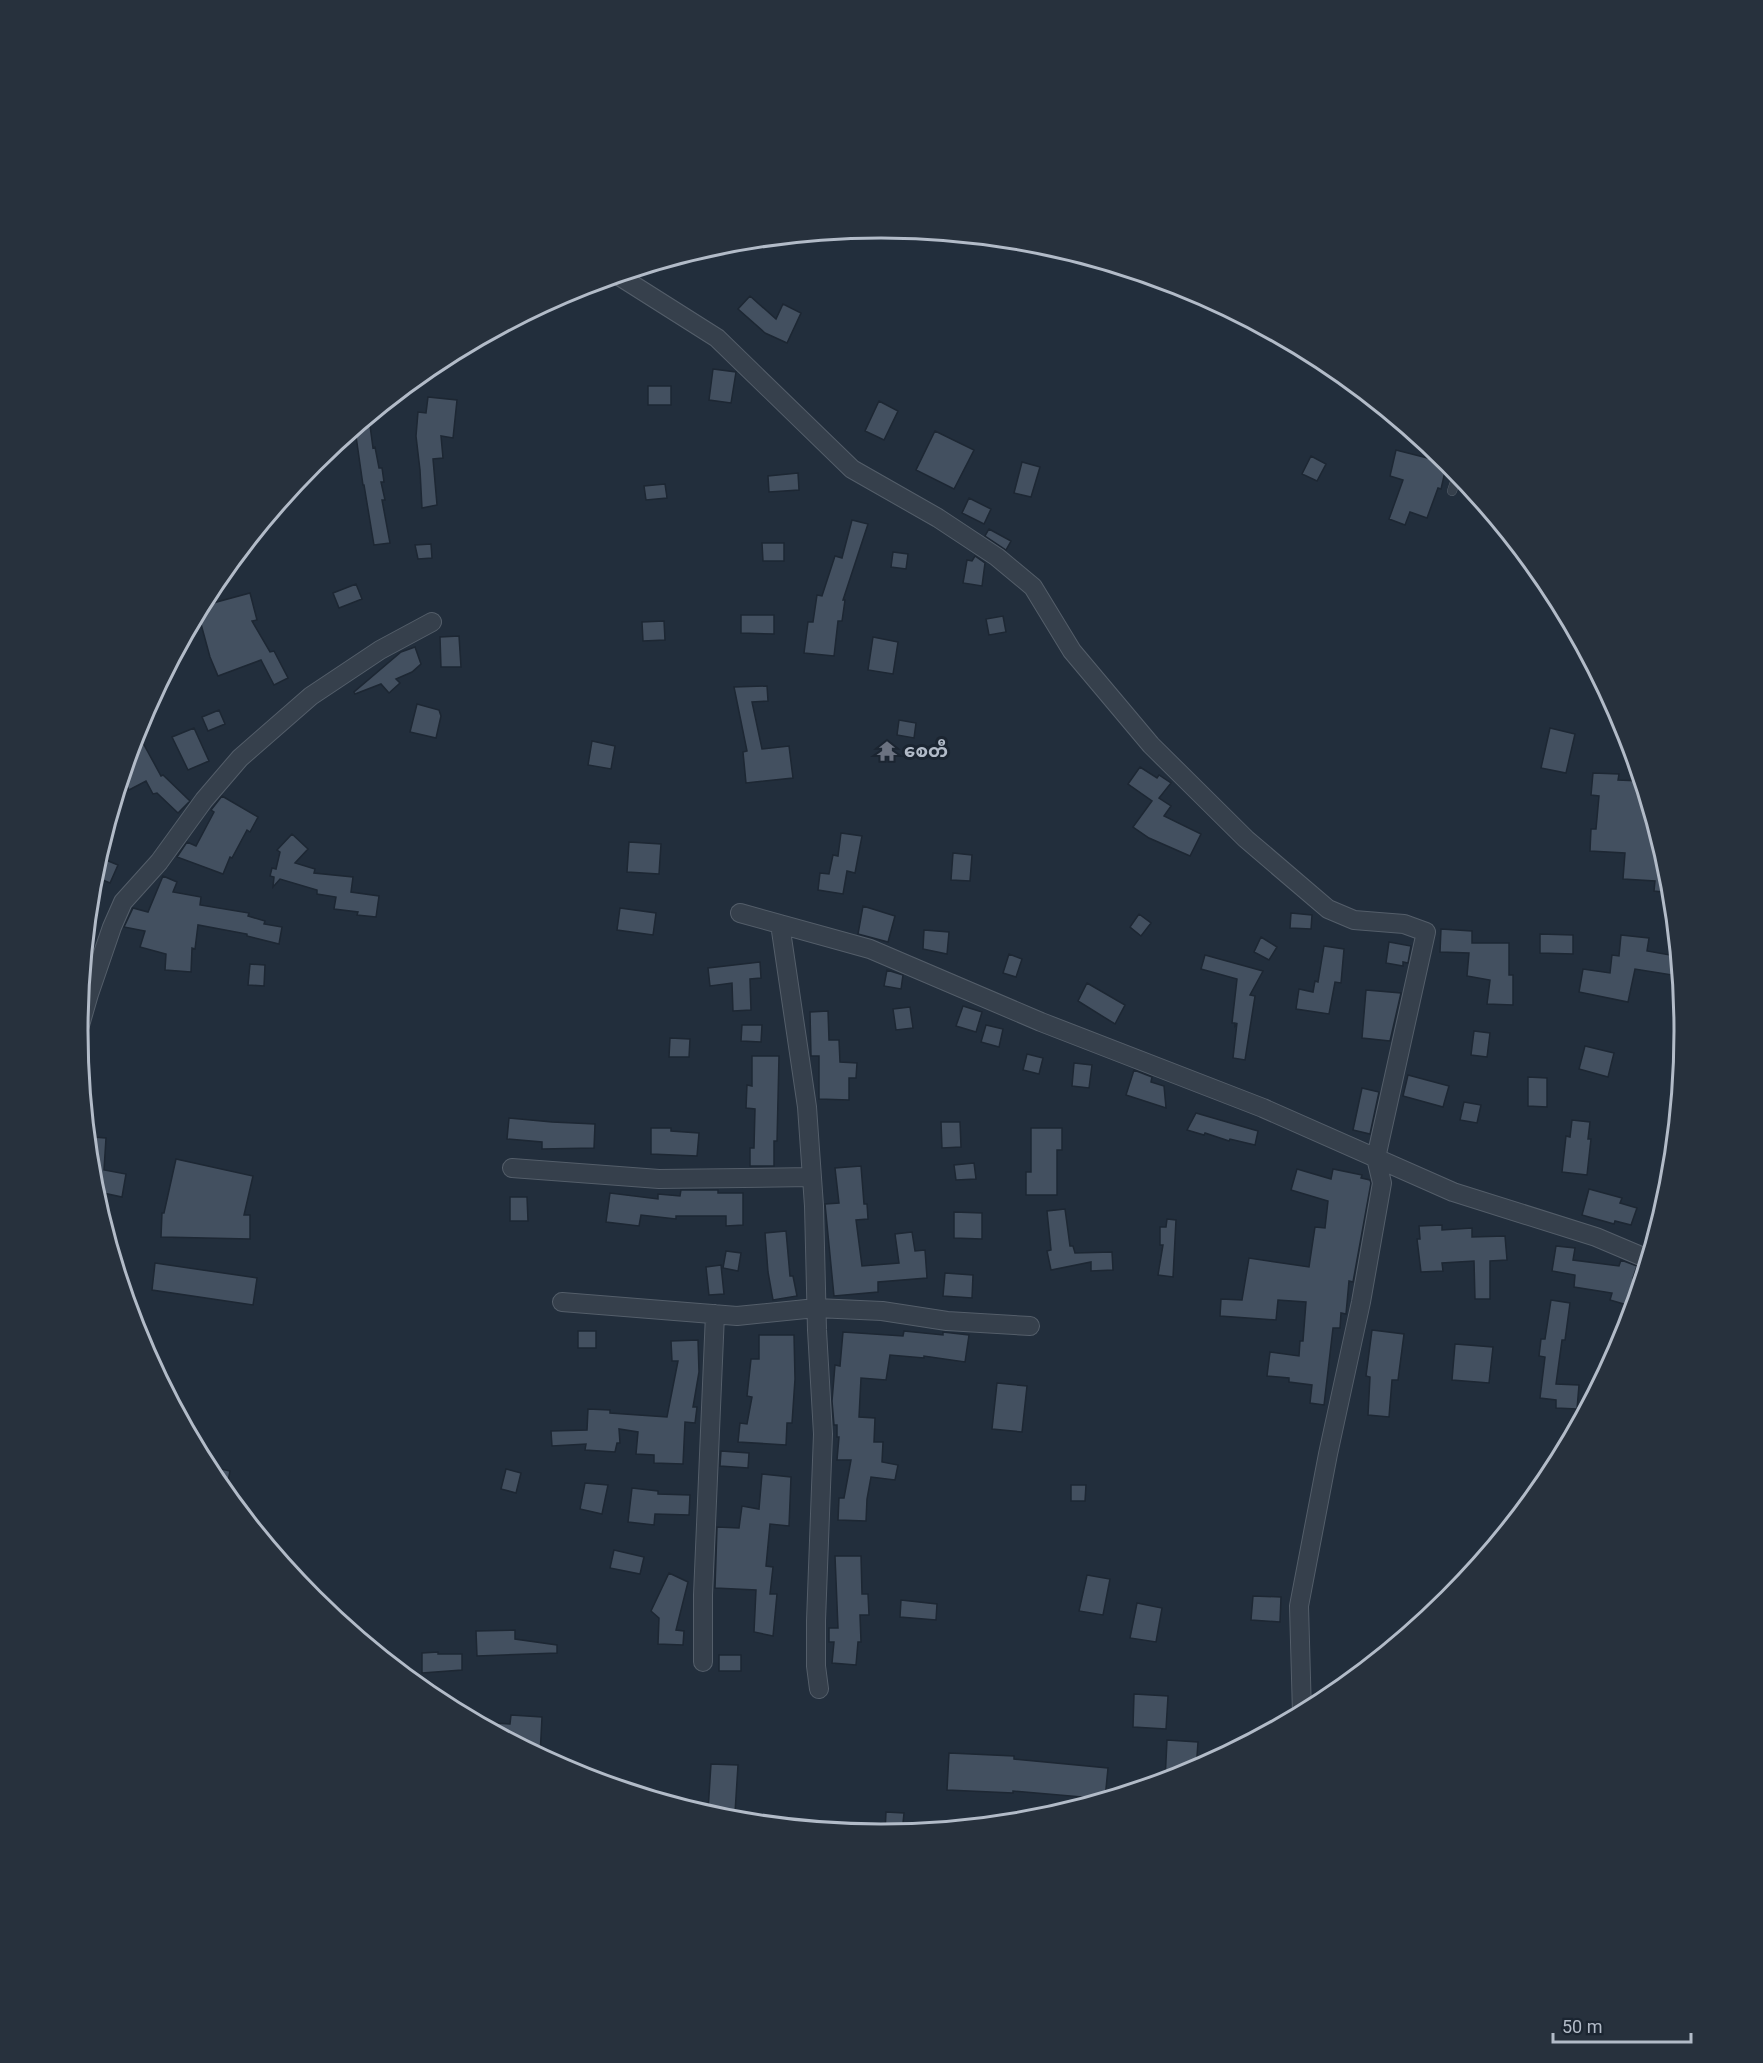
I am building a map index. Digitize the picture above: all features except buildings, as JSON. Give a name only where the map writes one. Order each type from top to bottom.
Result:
[{"type":"street","points":[[627,281],[717,338],[852,469],[938,518],[997,557],[1033,587],[1072,651],[1151,745],[1246,839],[1328,909],[1354,920],[1404,924],[1426,932],[1376,1158],[1382,1183],[1361,1302],[1328,1454],[1299,1606],[1302,1703]]},
{"type":"street","points":[[89,996],[108,938],[123,902],[159,862],[204,800],[240,758],[311,696],[380,650],[432,622]]},
{"type":"street","points":[[740,913],[870,949],[1041,1022],[1263,1108],[1453,1192],[1596,1237],[1641,1256]]},
{"type":"street","points":[[780,924],[807,1107],[812,1177],[823,1434],[816,1621],[816,1666],[819,1689]]},
{"type":"street","points":[[512,1168],[659,1179],[812,1177]]},
{"type":"street","points":[[562,1302],[737,1316],[816,1308],[882,1311],[947,1321],[1030,1326]]},
{"type":"street","points":[[703,1662],[703,1595],[715,1314]]},
{"type":"lane","points":[[1452,490],[1454,484]]},
{"type":"place","name":"စေတီ","points":[[887,751]]}]
